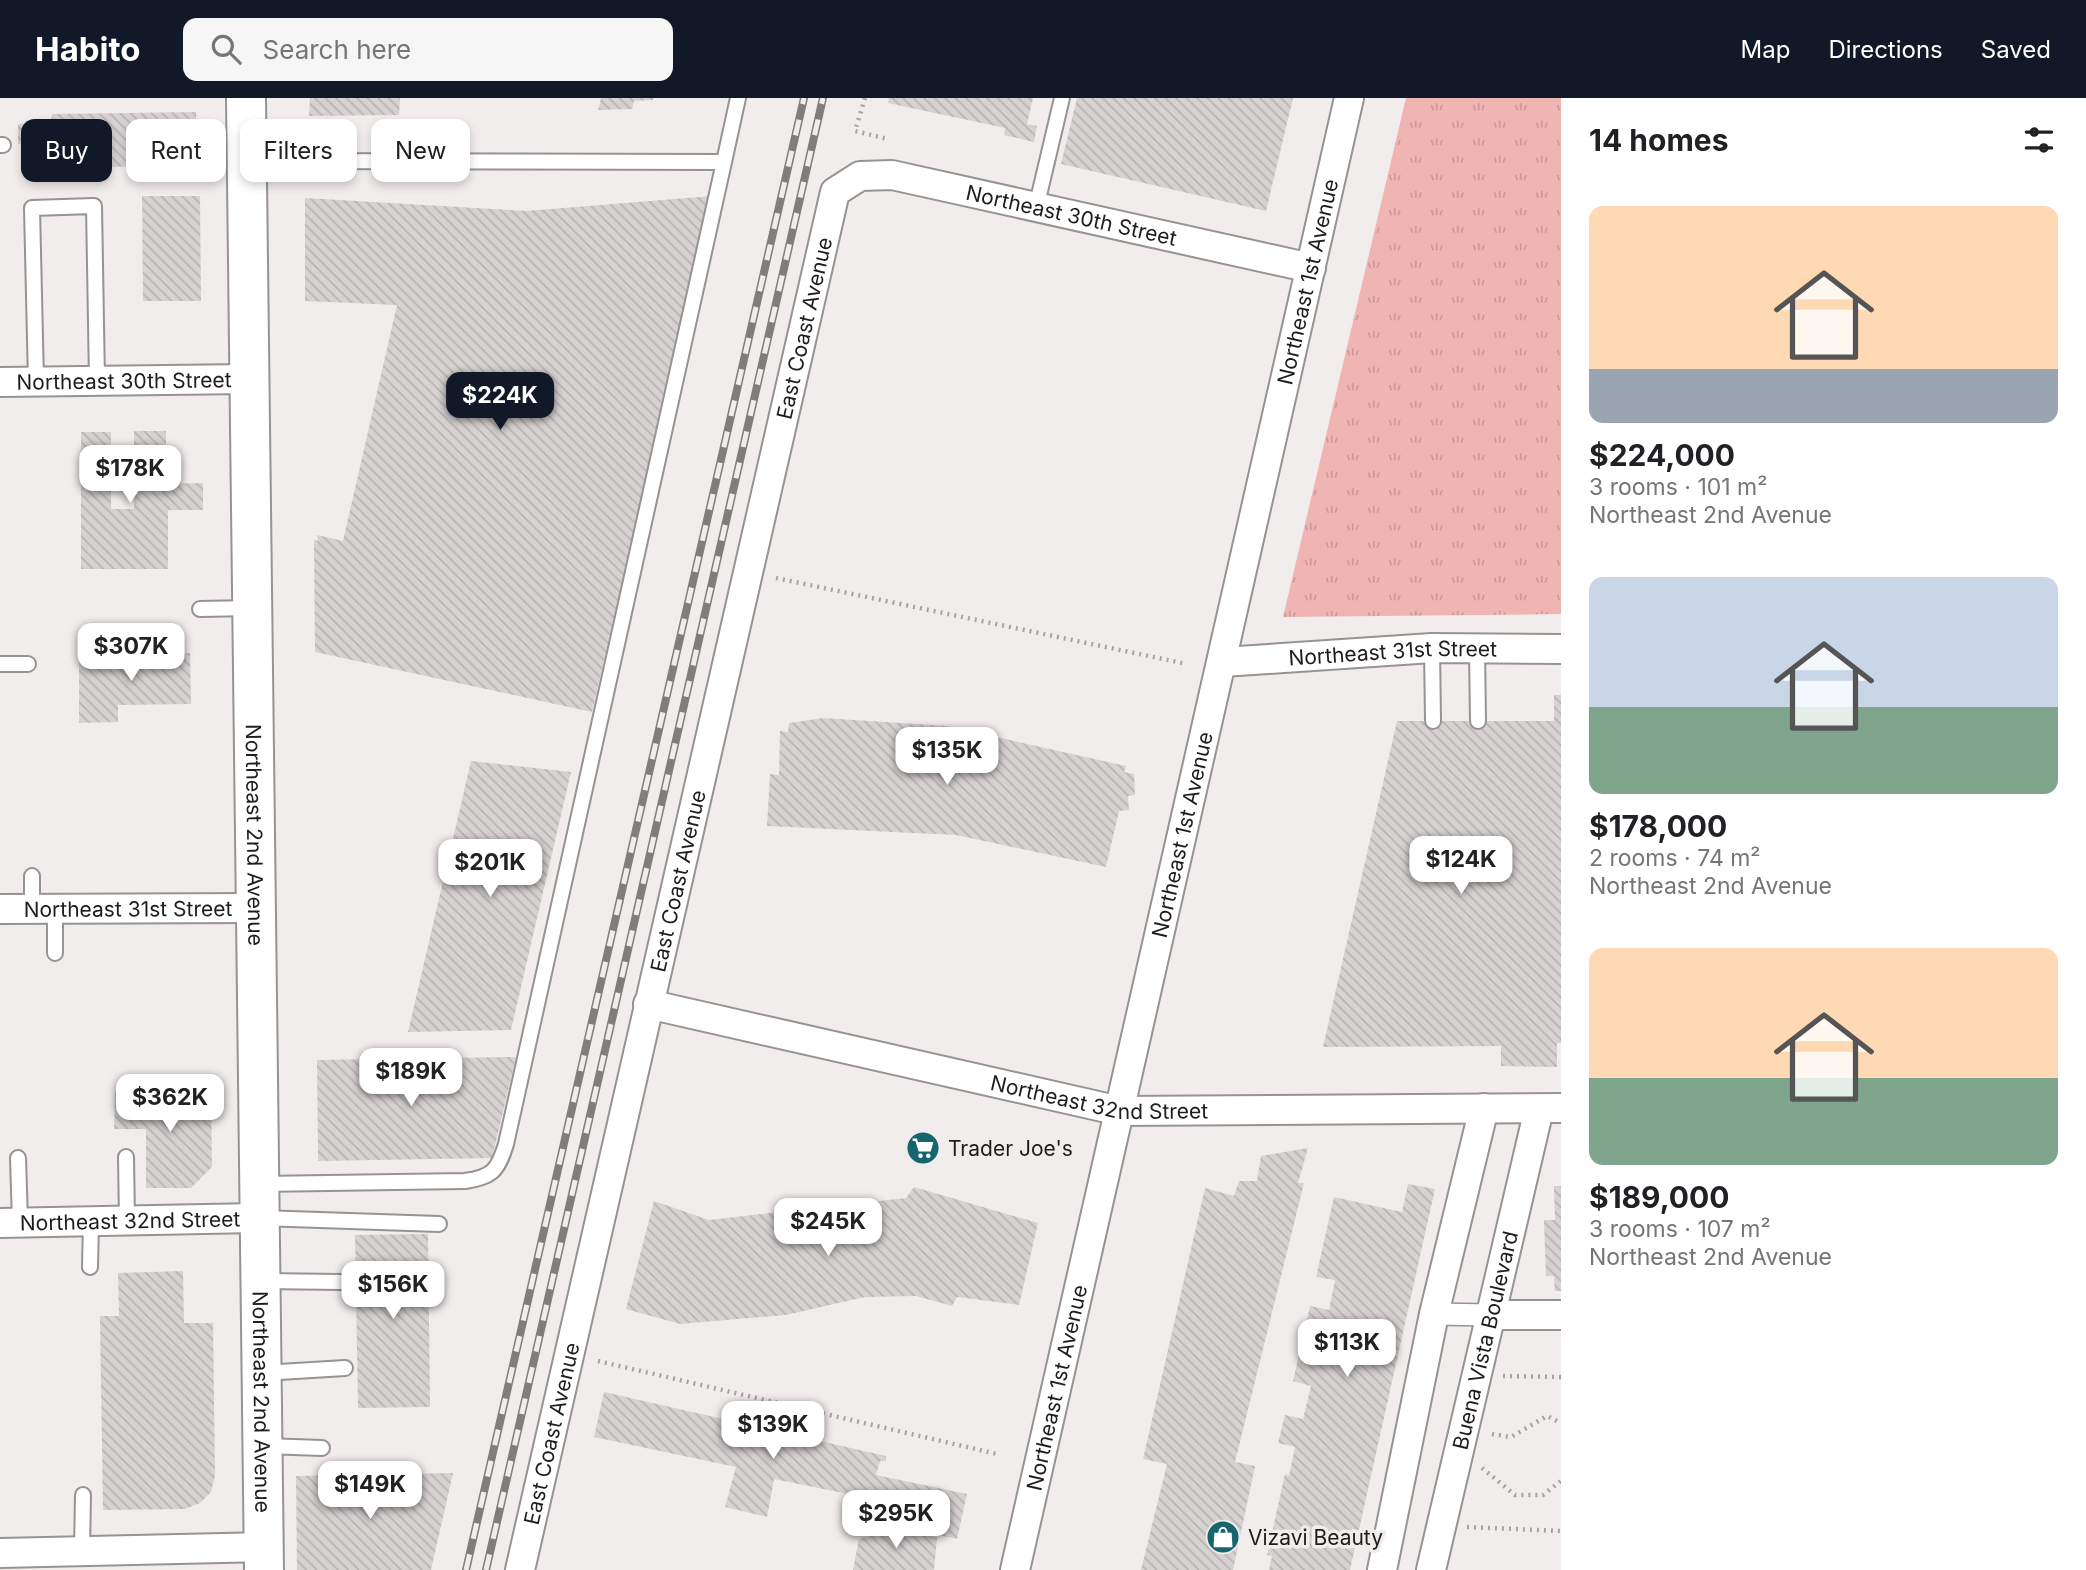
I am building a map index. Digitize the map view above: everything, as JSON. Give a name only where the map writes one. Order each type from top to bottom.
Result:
[{"type":"main road","name":"Northeast 2nd Avenue","points":[[246,98],[246,119]]},
{"type":"main road","name":"Northeast 2nd Avenue","points":[[247,182],[264,1559]]},
{"type":"street","name":"Northeast 1st Avenue","points":[[1015,1570],[1349,98]]},
{"type":"street","name":"Northeast 30th Street","points":[[835,192],[860,176],[892,175],[1311,268]]},
{"type":"street","name":"East Coast Avenue","points":[[520,1570],[835,192]]},
{"type":"street","name":"Northeast 30th Street","points":[[0,382],[249,379]]},
{"type":"street","name":"Northeast 31st Street","points":[[1223,662],[1432,648],[1561,649]]},
{"type":"street","name":"Northeast 31st Street","points":[[0,909],[257,908]]},
{"type":"street","name":"Northeast 32nd Street","points":[[648,1004],[1120,1111],[1550,1108]]},
{"type":"street","points":[[1382,1570],[1434,1314],[1484,1108]]},
{"type":"street","name":"Buena Vista Boulevard","points":[[1431,1570],[1492,1315],[1550,1108]]},
{"type":"street","name":"Northeast 32nd Street","points":[[10,1223],[127,1221],[259,1201]]},
{"type":"street","points":[[1434,1314],[1561,1315]]},
{"type":"street","points":[[0,1553],[82,1551],[264,1559]]},
{"type":"lane","points":[[259,1201],[465,1181],[492,1173],[500,1163],[738,98]]},
{"type":"lane","points":[[1036,208],[1062,98]]},
{"type":"lane","points":[[357,162],[724,162]]},
{"type":"lane","points":[[36,382],[32,208],[94,206],[97,381]]},
{"type":"lane","points":[[200,609],[253,608]]},
{"type":"lane","points":[[1432,648],[1433,721]]},
{"type":"lane","points":[[1477,648],[1478,721]]},
{"type":"lane","points":[[0,664],[28,664]]},
{"type":"lane","points":[[32,876],[44,908],[55,953]]},
{"type":"lane","points":[[126,1157],[127,1221]]},
{"type":"lane","points":[[10,1223],[19,1158]]},
{"type":"lane","points":[[259,1201],[439,1224]]},
{"type":"lane","points":[[90,1267],[91,1221]]},
{"type":"lane","points":[[260,1281],[341,1282]]},
{"type":"lane","points":[[261,1374],[345,1368]]},
{"type":"lane","points":[[262,1446],[322,1448]]},
{"type":"lane","points":[[82,1551],[83,1495]]},
{"type":"path","points":[[864,98],[855,131],[888,139]]},
{"type":"path","points":[[776,578],[1186,664]]},
{"type":"path","points":[[598,1362],[997,1454]]},
{"type":"path","points":[[1478,1376],[1561,1377]]},
{"type":"path","points":[[1462,1440],[1511,1437],[1547,1416],[1561,1423]]},
{"type":"path","points":[[1462,1440],[1515,1495],[1543,1495],[1561,1482]]},
{"type":"path","points":[[1442,1526],[1561,1531]]},
{"type":"green space","points":[[1406,98],[1561,98],[1561,614],[1283,617]]},
{"type":"building","points":[[310,98],[400,98],[399,115],[309,116]]},
{"type":"building","points":[[601,98],[653,100],[634,101],[632,109],[598,110]]},
{"type":"building","points":[[889,98],[1033,98],[1027,124],[1037,126],[1034,142],[1004,135],[1005,128],[888,103]]},
{"type":"building","points":[[1077,98],[1293,98],[1266,211],[1061,164]]},
{"type":"building","points":[[196,112],[196,119],[126,119],[126,167],[112,167],[112,119],[51,119],[52,114]]},
{"type":"building","points":[[18,124],[21,124],[21,144],[18,144]]},
{"type":"building","points":[[142,196],[200,196],[201,301],[143,301]]},
{"type":"building","points":[[712,196],[592,712],[315,652],[314,540],[318,541],[317,535],[343,541],[397,305],[305,301],[305,198],[526,211]]},
{"type":"building","points":[[134,431],[166,431],[166,484],[203,483],[203,510],[168,510],[168,569],[81,569],[81,432],[111,432],[111,509],[134,509]]},
{"type":"building","points":[[190,653],[191,704],[118,705],[118,722],[79,723],[79,654]]},
{"type":"building","points":[[1554,695],[1561,695],[1561,1043],[1557,1043],[1557,1067],[1501,1066],[1501,1046],[1323,1047],[1397,721],[1554,721]]},
{"type":"building","points":[[823,718],[947,726],[1126,766],[1124,772],[1134,774],[1135,795],[1128,796],[1129,810],[1119,811],[1106,867],[956,835],[767,826],[770,774],[779,775],[780,731],[788,732],[789,723]]},
{"type":"building","points":[[471,761],[571,772],[511,1030],[408,1032]]},
{"type":"building","points":[[516,1057],[492,1158],[318,1161],[317,1060]]},
{"type":"building","points":[[211,1090],[212,1167],[191,1188],[146,1188],[146,1129],[114,1129],[115,1092]]},
{"type":"building","points":[[1308,1148],[1298,1183],[1304,1183],[1235,1462],[1255,1466],[1233,1570],[1141,1570],[1167,1464],[1143,1459],[1205,1188],[1234,1196],[1239,1181],[1257,1181],[1261,1156]]},
{"type":"building","points":[[1408,1184],[1435,1189],[1350,1570],[1269,1570],[1272,1556],[1267,1555],[1285,1474],[1289,1476],[1295,1447],[1278,1443],[1285,1415],[1303,1419],[1311,1386],[1293,1381],[1310,1306],[1329,1310],[1335,1280],[1316,1277],[1334,1197],[1402,1212]]},
{"type":"building","points":[[1554,1186],[1561,1186],[1561,1291],[1555,1291],[1554,1276],[1546,1276],[1544,1220],[1555,1220]]},
{"type":"building","points":[[914,1187],[1038,1223],[1019,1305],[957,1297],[952,1306],[916,1296],[865,1297],[786,1315],[680,1324],[626,1309],[654,1201],[709,1220],[906,1198]]},
{"type":"building","points":[[428,1234],[430,1407],[358,1408],[355,1235]]},
{"type":"building","points":[[183,1271],[184,1323],[213,1323],[215,1476],[211,1492],[200,1503],[185,1509],[103,1510],[100,1316],[119,1316],[118,1273]]},
{"type":"building","points":[[604,1392],[886,1456],[886,1461],[880,1461],[876,1475],[967,1494],[957,1539],[913,1529],[917,1508],[774,1479],[767,1517],[725,1507],[736,1467],[594,1437]]},
{"type":"building","points":[[453,1473],[431,1570],[297,1570],[296,1476]]},
{"type":"building","points":[[894,1522],[937,1538],[934,1570],[853,1570],[859,1539],[870,1536],[868,1525],[884,1528]]},
{"type":"railway","points":[[466,1570],[804,98]]},
{"type":"railway","points":[[486,1570],[823,98]]},
{"type":"place","name":"Trader Joe's","points":[[923,1148]]},
{"type":"place","name":"Vizavi Beauty","points":[[1223,1537]]}]
